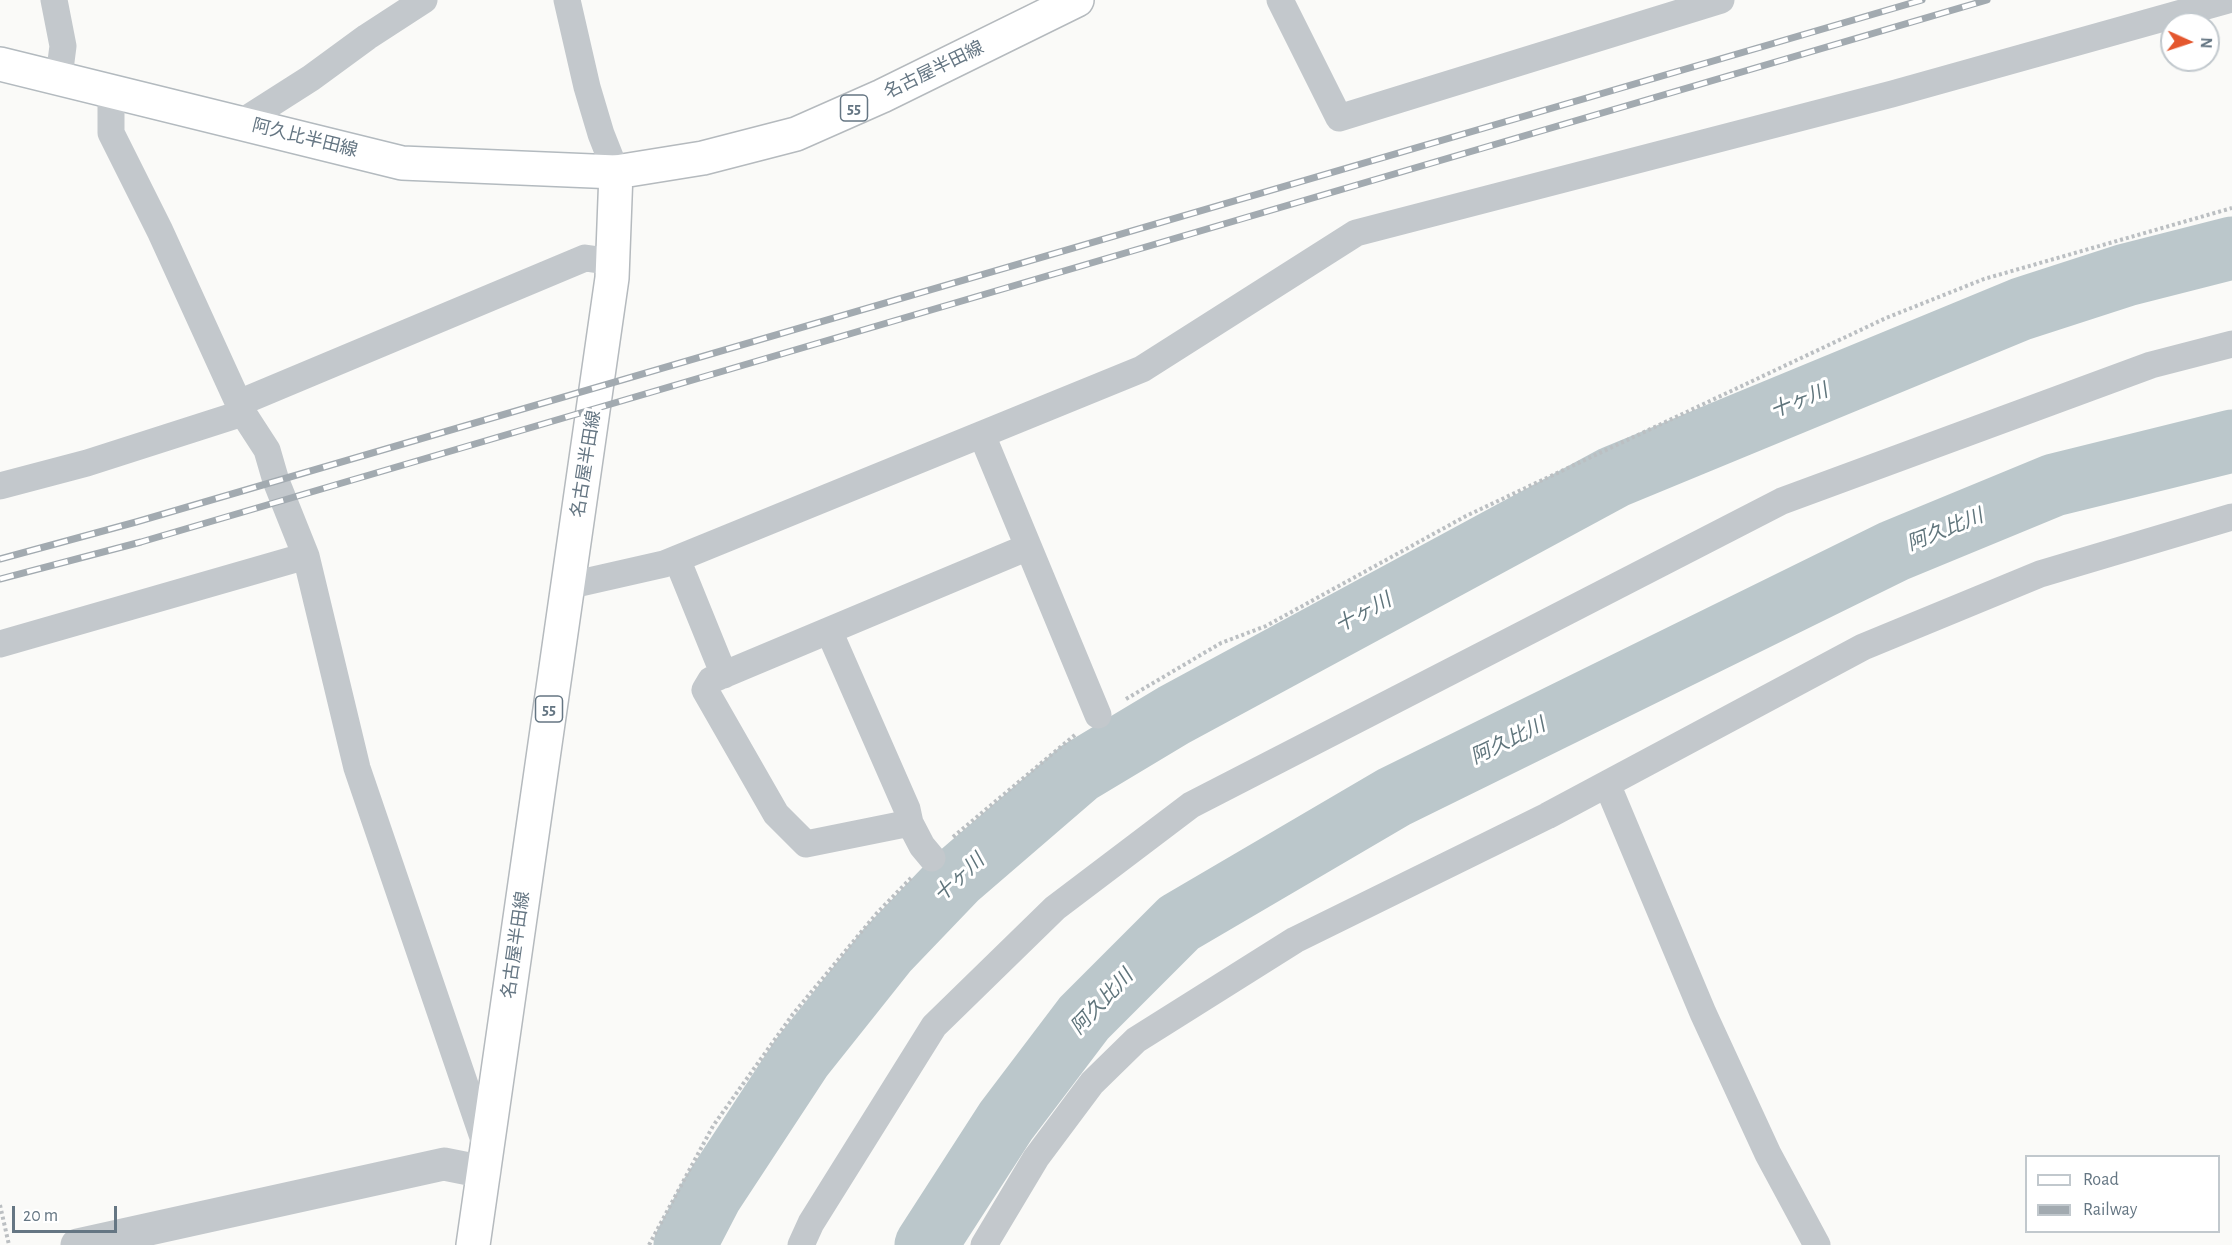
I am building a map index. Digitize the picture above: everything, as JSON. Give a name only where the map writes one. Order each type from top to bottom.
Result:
[{"type":"main road","name":"名古屋半田線","points":[[473,1245],[567,586],[595,409],[612,278],[616,172],[703,158],[795,134],[882,96],[1077,0]]},
{"type":"main road","name":"阿久比半田線","points":[[0,64],[402,163],[616,172]]},
{"type":"street","points":[[54,0],[63,46],[59,77]]},
{"type":"street","points":[[242,122],[424,0]]},
{"type":"street","points":[[567,0],[586,87],[616,172]]},
{"type":"street","points":[[1280,0],[1339,118],[1721,0]]},
{"type":"street","points":[[567,586],[664,564],[1142,369],[1356,233],[1892,94],[2228,0]]},
{"type":"street","points":[[77,1245],[444,1164],[486,1162],[357,768],[306,556],[276,481],[267,450],[241,408],[160,231],[111,133],[111,91]]},
{"type":"street","points":[[0,486],[87,463],[241,408],[585,258],[613,261]]},
{"type":"street","points":[[801,1245],[812,1222],[934,1026],[1054,908],[1191,805],[1782,501],[2151,365],[2232,344]]},
{"type":"street","points":[[982,435],[1098,716]]},
{"type":"street","points":[[984,1245],[1036,1158],[1092,1083],[1136,1040],[1295,940],[1537,822],[1863,647],[2040,574],[2232,517]]},
{"type":"street","points":[[910,823],[806,844],[776,814],[705,690],[711,680],[1028,547]]},
{"type":"street","points":[[0,644],[306,556]]},
{"type":"street","points":[[677,559],[724,675]]},
{"type":"street","points":[[829,631],[907,809],[910,823],[922,846],[932,858]]},
{"type":"street","points":[[1607,784],[1703,1013],[1768,1154],[1817,1245]]},
{"type":"path","points":[[649,1245],[713,1126],[793,1014],[877,913],[966,825],[1098,716],[1221,643],[1266,626],[1466,516],[1886,318],[1984,279],[2232,208]]},
{"type":"path","points":[[0,1205],[9,1245]]},
{"type":"waterway","name":"十ヶ川","points":[[685,1245],[711,1195],[801,1058],[887,950],[956,878],[1079,772],[1174,715],[1614,477],[2021,309],[2126,275],[2232,248]]},
{"type":"waterway","name":"阿久比川","points":[[926,1245],[1006,1121],[1084,1018],[1179,923],[1394,797],[1894,551],[2054,485],[2232,441]]},
{"type":"railway","points":[[0,559],[136,522],[1922,0]]},
{"type":"railway","points":[[0,579],[141,542],[1987,0]]}]
